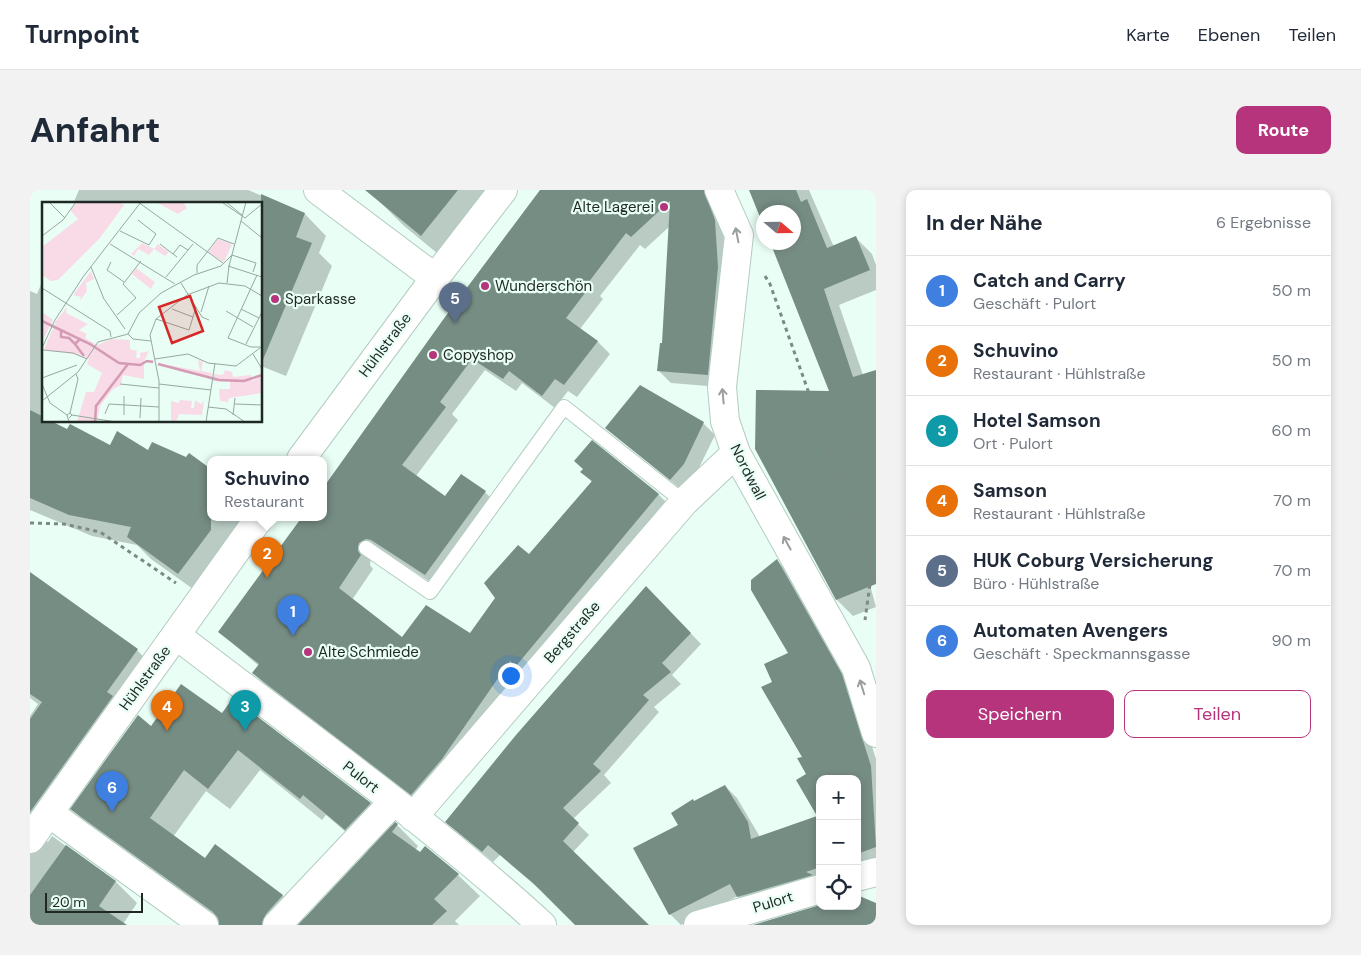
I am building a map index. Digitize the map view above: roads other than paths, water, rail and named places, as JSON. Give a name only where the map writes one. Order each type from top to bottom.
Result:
[{"type":"street","points":[[318,190],[435,278]]},
{"type":"street","name":"Hühlstraße","points":[[303,456],[435,278],[504,190]]},
{"type":"street","name":"Nordwall","points":[[718,190],[739,235],[722,387],[725,421],[736,453],[856,668],[876,733]]},
{"type":"street","name":"Bergstraße","points":[[278,925],[403,809],[684,502],[736,453]]},
{"type":"street","name":"Hühlstraße","points":[[30,839],[257,521]]},
{"type":"street","name":"Pulort","points":[[176,635],[403,809],[492,880],[542,925]]},
{"type":"street","points":[[49,813],[204,925]]},
{"type":"street","points":[[861,876],[876,872]]},
{"type":"street","name":"Pulort","points":[[698,925],[816,889]]},
{"type":"lane","points":[[366,548],[430,592],[564,407],[684,502]]},
{"type":"place","name":"Alte Lagerei","points":[[664,207]]},
{"type":"place","name":"Wunderschön","points":[[485,286]]},
{"type":"place","name":"Sparkasse","points":[[275,299]]},
{"type":"place","name":"HUK Coburg Versicherung","points":[[455,323]]},
{"type":"place","name":"Copyshop","points":[[433,355]]},
{"type":"place","name":"Schuvino","points":[[267,578]]},
{"type":"place","name":"Catch and Carry","points":[[293,636]]},
{"type":"place","name":"Alte Schmiede","points":[[308,652]]},
{"type":"place","name":"Samson","points":[[167,731]]},
{"type":"place","name":"Hotel Samson","points":[[245,731]]},
{"type":"place","name":"Automaten Avengers","points":[[112,812]]}]
